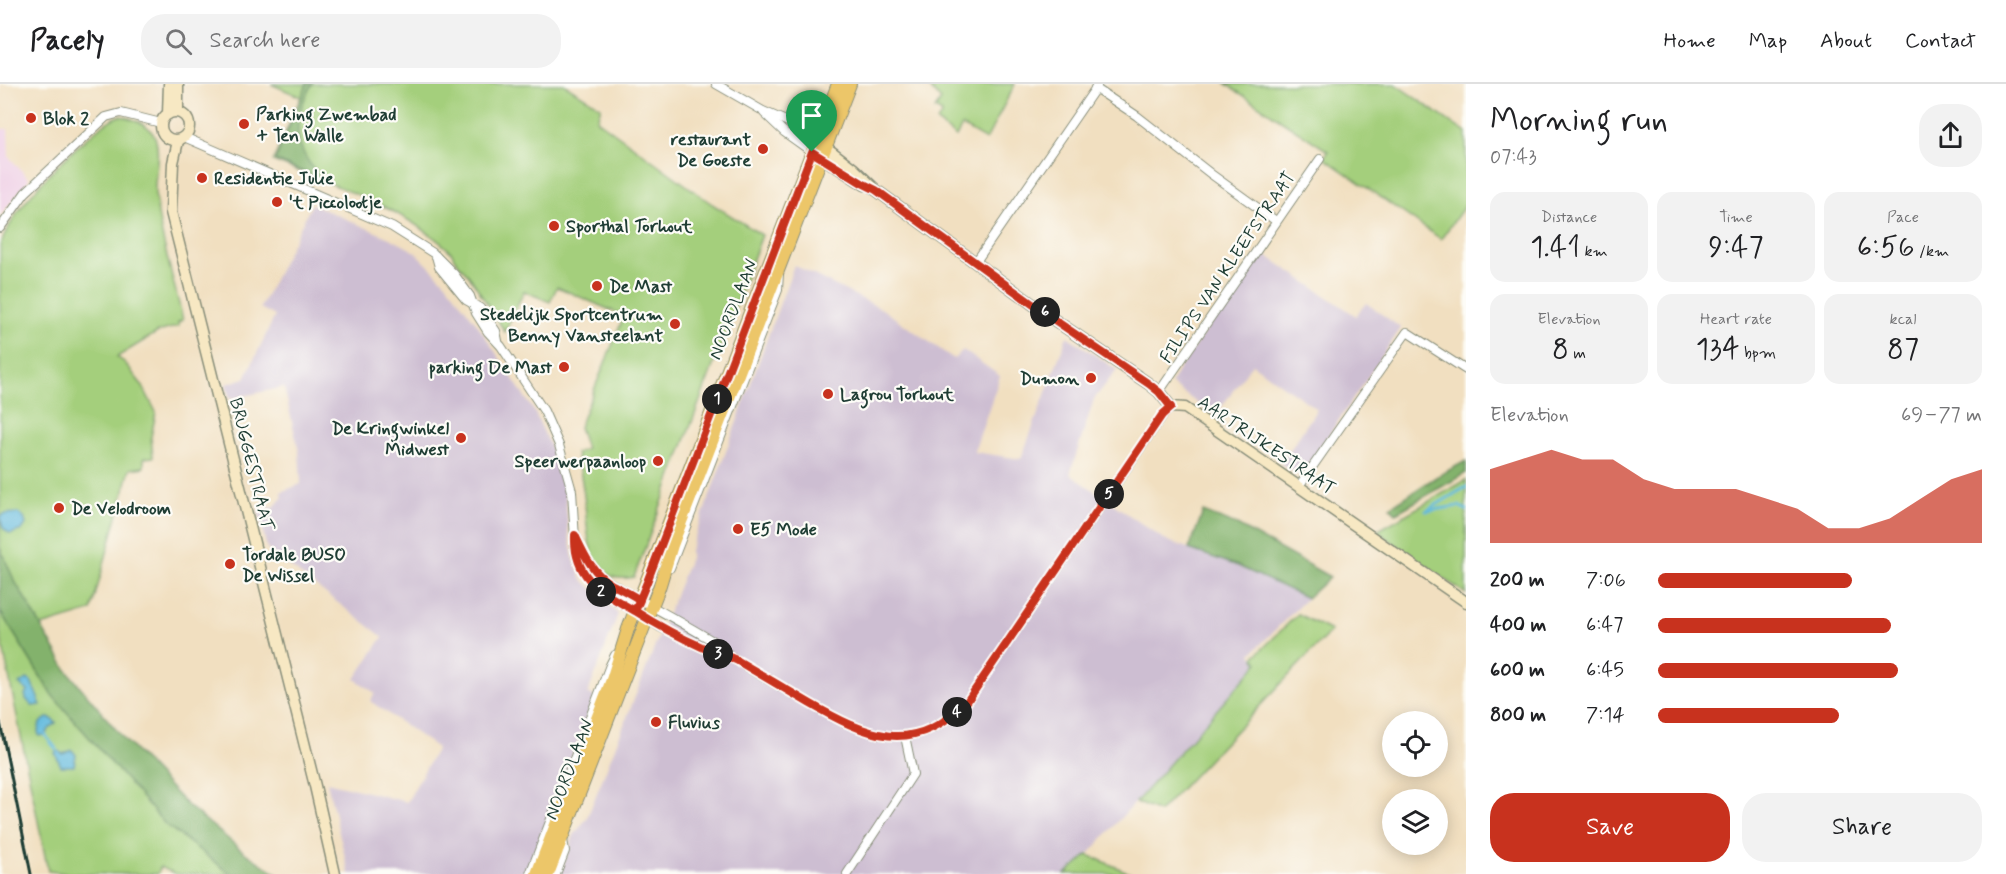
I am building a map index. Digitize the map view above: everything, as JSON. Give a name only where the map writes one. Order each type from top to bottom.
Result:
[{"type":"main road","name":"NOORDLAAN","points":[[537,874],[612,680],[638,605],[819,149],[847,85]]},
{"type":"main road","name":"NOORDLAAN","points":[[548,874],[779,269],[819,149]]},
{"type":"street","points":[[169,84],[173,113]]},
{"type":"street","points":[[161,123],[173,113],[178,84]]},
{"type":"street","name":"AARTRIJKESTRAAT","points":[[716,84],[763,111],[795,125],[819,149]]},
{"type":"street","points":[[975,263],[1096,86],[1276,221]]},
{"type":"street","name":"AARTRIJKESTRAAT","points":[[763,111],[784,132],[854,169],[876,190],[975,263],[1159,392],[1171,407],[1185,408],[1466,602]]},
{"type":"street","points":[[0,228],[31,186],[106,117],[121,113],[161,123]]},
{"type":"street","points":[[173,113],[187,117],[189,121],[189,131],[177,139]]},
{"type":"street","points":[[161,123],[162,131],[177,139],[392,227],[436,256],[454,273],[474,304],[488,332],[498,341],[540,405],[560,445],[572,491],[576,555],[591,582],[606,595],[638,605],[649,612],[660,627],[703,648],[735,659]]},
{"type":"street","name":"BRUGGESTRAAT","points":[[177,139],[171,203],[173,220],[315,786],[334,874]]},
{"type":"street","name":"FILIPS VAN KLEEFSTRAAT","points":[[1159,392],[1320,159]]},
{"type":"street","points":[[1299,486],[1407,332],[1466,370]]},
{"type":"street","points":[[575,535],[588,562],[598,573],[649,612],[714,642],[735,659],[825,712],[859,729],[880,735],[905,736],[921,733],[952,717],[966,703],[1162,415],[1171,407]]},
{"type":"street","name":"NOORDLAAN","points":[[530,874],[610,665],[622,647]]},
{"type":"street","points":[[847,874],[913,774],[905,736]]},
{"type":"street","name":"NOORDLAAN","points":[[556,874],[565,851],[562,838]]},
{"type":"shaded area","points":[[0,129],[8,129],[9,157],[29,179],[0,216]]},
{"type":"shaded area","points":[[312,204],[414,251],[445,282],[477,324],[534,411],[551,448],[565,489],[568,530],[573,557],[581,578],[618,614],[588,693],[595,697],[527,874],[349,874],[327,782],[407,802],[437,748],[370,701],[375,693],[355,679],[383,637],[267,549],[258,509],[274,507],[283,497],[281,492],[301,484],[299,452],[284,387],[230,399],[226,384],[245,378],[275,316],[260,308]]},
{"type":"shaded area","points":[[1260,251],[1356,316],[1366,303],[1401,328],[1301,476],[1281,464],[1317,409],[1252,364],[1215,416],[1171,384]]},
{"type":"shaded area","points":[[794,265],[882,309],[954,359],[963,350],[1000,376],[974,452],[1021,459],[1067,336],[1117,370],[1094,399],[1070,474],[1165,540],[1238,566],[1307,598],[1251,654],[1258,663],[1088,855],[1065,874],[560,874],[574,835],[587,818],[690,558],[690,550]]},
{"type":"green space","name":"Stedelijk Sportcentrum Benny Vansteelant","points":[[271,84],[564,84],[601,107],[597,120],[712,204],[762,235],[634,577],[619,578],[607,574],[599,567],[593,556],[576,453],[586,449],[579,427],[624,316],[557,287],[550,302],[524,291],[505,332],[452,253],[433,237],[412,222],[367,199],[273,161],[301,97]]},
{"type":"green space","points":[[307,84],[312,84],[300,111],[298,136],[307,159],[326,182],[275,160]]},
{"type":"green space","points":[[926,84],[1015,84],[986,140],[962,126],[956,137],[937,122],[942,113],[935,109],[941,100]]},
{"type":"green space","points":[[1226,84],[1395,84],[1466,133],[1466,204],[1441,239],[1324,158],[1328,151]]},
{"type":"green space","points":[[120,116],[145,125],[155,137],[157,144],[155,193],[157,209],[183,320],[178,322],[179,326],[158,332],[117,357],[124,362],[142,385],[156,412],[151,437],[153,457],[144,458],[144,467],[130,469],[91,611],[41,626],[14,580],[0,548],[0,245],[16,214],[42,183],[84,141],[110,120]]},
{"type":"green space","points":[[1466,461],[1466,473],[1396,513],[1390,507],[1436,477]]},
{"type":"green space","points":[[1466,480],[1466,594],[1377,531]]},
{"type":"green space","points":[[1203,512],[1237,525],[1330,577],[1307,598],[1238,566],[1189,549]]},
{"type":"green space","points":[[0,548],[14,580],[68,672],[124,739],[186,804],[244,852],[277,874],[231,874],[165,824],[52,695],[0,611]]},
{"type":"green space","points":[[0,611],[52,695],[165,824],[231,874],[176,874],[160,867],[158,874],[71,874],[48,871],[0,632]]},
{"type":"green space","points":[[1298,614],[1331,631],[1159,812],[1136,802],[1258,663],[1254,657]]},
{"type":"green space","points":[[1088,855],[1130,873],[1132,874],[1065,874]]},
{"type":"water","points":[[18,513],[24,518],[26,524],[22,530],[10,534],[3,528],[0,517],[4,514]]},
{"type":"water","points":[[27,679],[31,681],[41,705],[32,706],[26,699],[25,694],[28,691],[19,684]]},
{"type":"water","points":[[51,718],[56,723],[45,735],[39,736],[40,723]]},
{"type":"water","points":[[57,750],[63,754],[72,750],[76,755],[74,766],[61,766],[55,753]]},
{"type":"waterway","points":[[1466,487],[1426,511],[1459,506],[1466,510]]},
{"type":"waterway","points":[[45,735],[57,750]]},
{"type":"railway","points":[[0,722],[31,874]]},
{"type":"place","name":"Blok 2","points":[[31,118]]},
{"type":"place","name":"Parking Zwembad + Ten Walle","points":[[244,124]]},
{"type":"place","name":"restaurant De Goeste","points":[[763,149]]},
{"type":"place","name":"Residentie Julie","points":[[202,178]]},
{"type":"place","name":"'t Piccolootje","points":[[277,202]]},
{"type":"place","name":"Sporthal Torhout","points":[[554,226]]},
{"type":"place","name":"De Mast","points":[[597,286]]},
{"type":"place","name":"Stedelijk Sportcentrum Benny Vansteelant","points":[[675,324]]},
{"type":"place","name":"parking De Mast","points":[[564,367]]},
{"type":"place","name":"Dumon","points":[[1091,378]]},
{"type":"place","name":"Lagrou Torhout","points":[[828,394]]},
{"type":"place","name":"De Kringwinkel Midwest","points":[[461,438]]},
{"type":"place","name":"Speerwerpaanloop","points":[[658,461]]},
{"type":"place","name":"De Velodroom","points":[[59,508]]},
{"type":"place","name":"E5 Mode","points":[[738,529]]},
{"type":"place","name":"Tordale BUSO De Wissel","points":[[230,564]]},
{"type":"place","name":"Fluvius","points":[[656,722]]},
{"type":"route","points":[[812,152],[647,582],[640,600],[635,611],[601,592],[586,576],[576,555],[575,535],[588,562],[598,573],[610,584],[640,600],[635,611],[660,627],[703,648],[735,659],[825,712],[859,729],[880,735],[905,736],[921,733],[937,726],[952,717],[966,703],[1162,415],[1171,407],[1155,388],[1053,319],[876,190],[812,152]]}]
